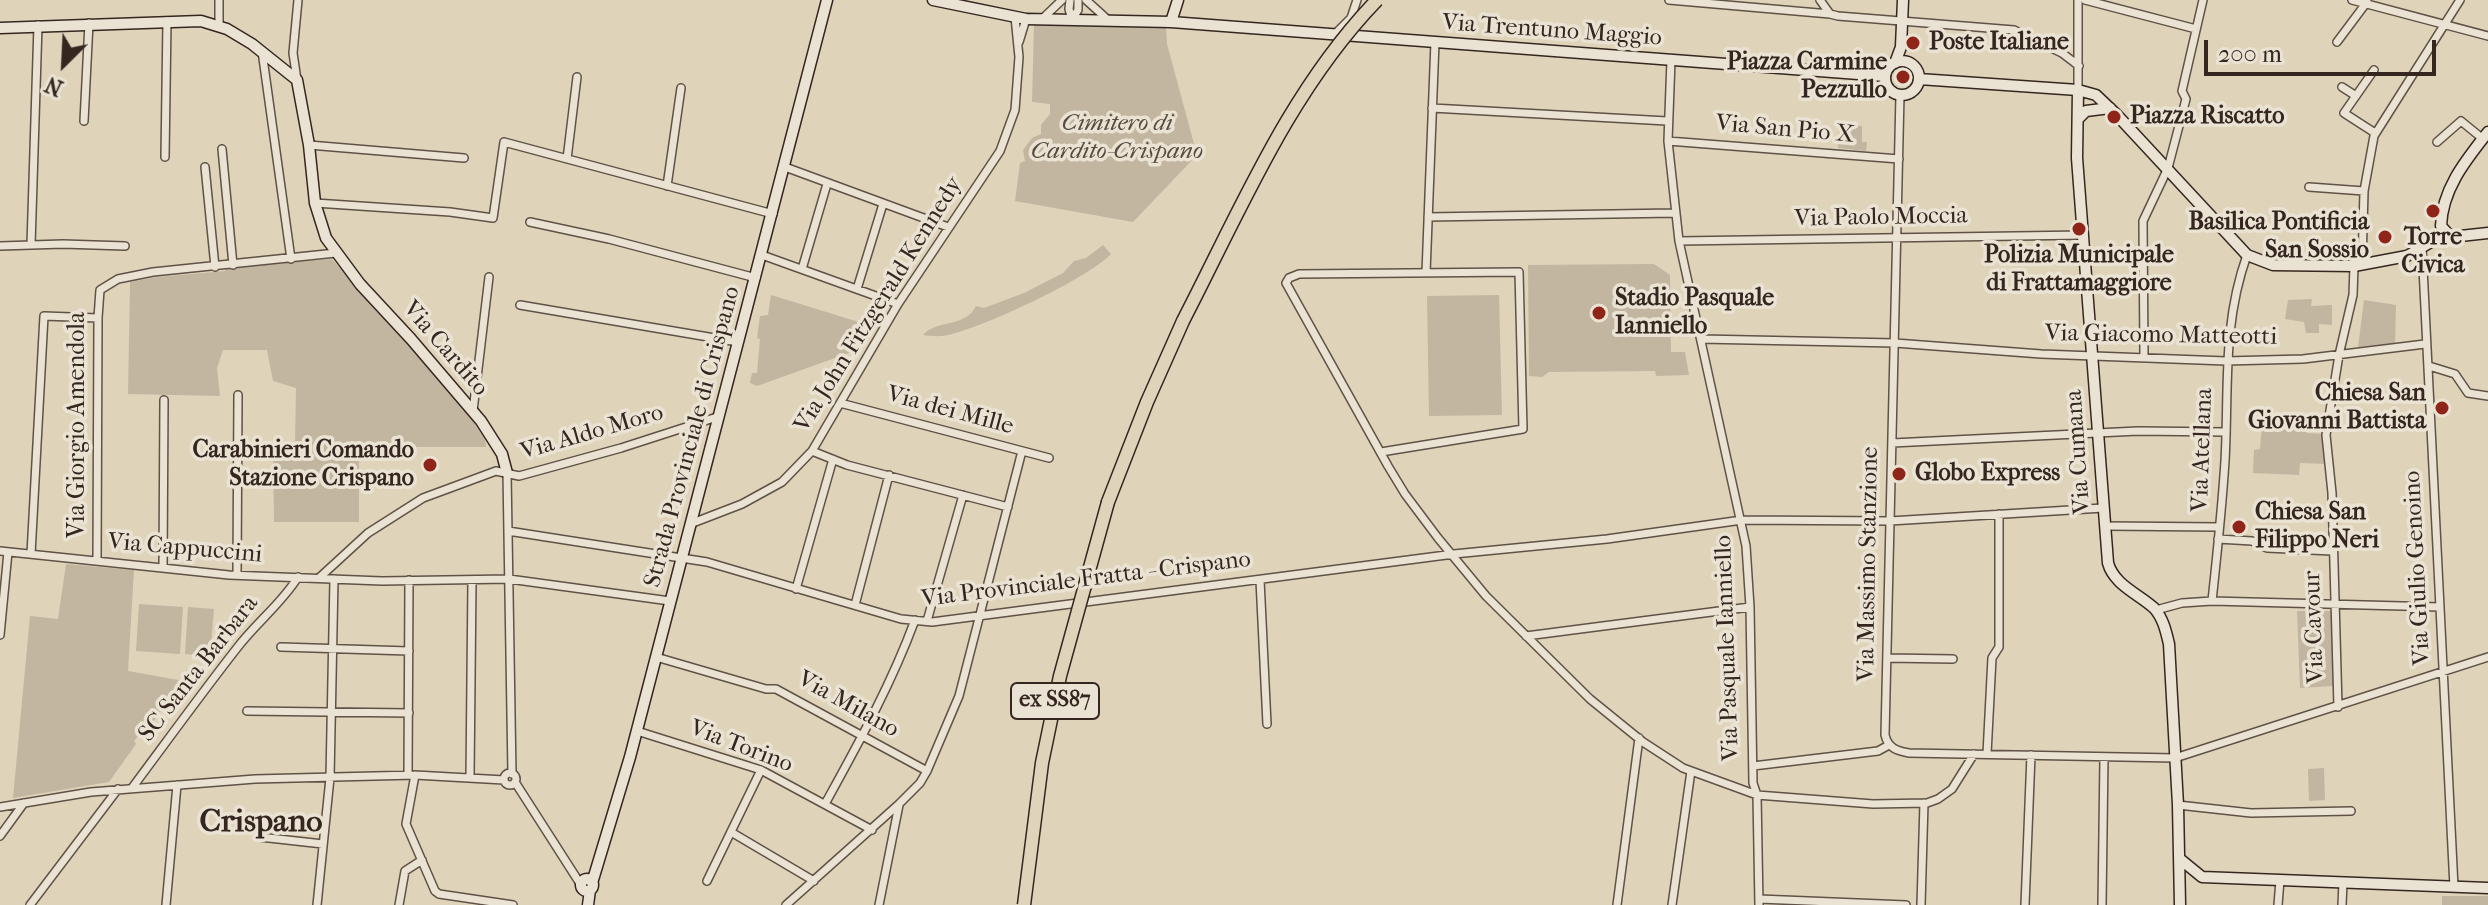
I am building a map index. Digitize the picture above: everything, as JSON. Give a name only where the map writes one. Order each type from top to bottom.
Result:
[{"type":"highway","name":"ex SS87","points":[[1024,905],[1038,794],[1060,676],[1108,502],[1147,402],[1183,321],[1295,106],[1340,42],[1377,0]]},
{"type":"street","points":[[219,0],[219,27]]},
{"type":"street","points":[[297,80],[293,53],[298,0]]},
{"type":"street","name":"Strada Provinciale di Crispano","points":[[588,905],[588,886],[637,731],[827,0]]},
{"type":"street","name":"Via Trentuno Maggio","points":[[933,0],[1041,20],[1171,22],[1885,76]]},
{"type":"street","points":[[1041,20],[1062,0]]},
{"type":"street","points":[[1070,0],[1072,20]]},
{"type":"street","points":[[1072,20],[1078,10],[1078,0]]},
{"type":"street","points":[[1086,0],[1109,21]]},
{"type":"street","points":[[1171,22],[1178,0]]},
{"type":"street","points":[[1335,34],[1351,18],[1357,0]]},
{"type":"street","points":[[1669,0],[1724,2],[1838,16],[2014,30],[2062,53],[2079,66]]},
{"type":"street","points":[[1820,0],[1830,14]]},
{"type":"street","points":[[1895,63],[1901,47],[1903,0]]},
{"type":"street","points":[[2078,0],[2078,119]]},
{"type":"street","points":[[2085,0],[2196,29]]},
{"type":"street","points":[[2144,357],[2143,221],[2168,168],[2186,99],[2182,91],[2203,0]]},
{"type":"street","points":[[2352,0],[2488,36]]},
{"type":"street","points":[[2374,70],[2344,113],[2375,133],[2460,0]]},
{"type":"street","points":[[2337,42],[2368,2]]},
{"type":"street","name":"Via John Fitzgerald Kennedy","points":[[690,524],[742,504],[782,482],[812,451],[898,304],[1000,151],[1015,110],[1020,18]]},
{"type":"street","points":[[1351,18],[1362,36]]},
{"type":"street","points":[[165,157],[167,21]]},
{"type":"street","points":[[0,28],[201,21],[219,27],[262,51],[297,80]]},
{"type":"street","points":[[84,121],[89,23]]},
{"type":"street","points":[[31,245],[38,25]]},
{"type":"street","points":[[1426,273],[1435,42]]},
{"type":"street","points":[[262,51],[291,259]]},
{"type":"street","name":"Via Pasquale Ianniello","points":[[1671,60],[1667,121],[1674,213],[1742,520],[1750,607],[1759,902]]},
{"type":"street","points":[[1905,61],[1918,72],[1919,79],[1913,91],[1900,95],[1890,90],[1885,76],[1895,63],[1905,61]]},
{"type":"street","points":[[567,159],[577,77]]},
{"type":"street","points":[[1919,79],[2078,90],[2096,95],[2247,255],[2273,265],[2358,265],[2407,256],[2451,237],[2488,233]]},
{"type":"street","name":"Via Cardito","points":[[297,80],[309,145],[315,203],[326,238],[338,256],[473,411],[502,454],[507,473]]},
{"type":"street","points":[[2342,87],[2356,96]]},
{"type":"street","points":[[667,186],[681,88]]},
{"type":"street","name":"Via Massimo Stanzione","points":[[1889,745],[1885,735],[1900,95]]},
{"type":"street","points":[[1432,108],[1667,121]]},
{"type":"street","points":[[2078,119],[2086,111],[2110,108]]},
{"type":"street","name":"Via Cumana","points":[[2078,119],[2077,158],[2110,571],[2156,610]]},
{"type":"street","points":[[2422,248],[2441,217],[2454,179],[2485,135],[2461,121],[2437,142]]},
{"type":"street","name":"Via Cavour","points":[[2338,707],[2332,493],[2326,435],[2358,265],[2367,163],[2375,133]]},
{"type":"street","name":"Via San Pio X","points":[[1668,141],[1899,159]]},
{"type":"street","points":[[315,203],[493,218],[504,142],[773,214]]},
{"type":"street","points":[[309,145],[464,158]]},
{"type":"street","points":[[222,149],[233,265]]},
{"type":"street","points":[[205,167],[215,267]]},
{"type":"street","points":[[785,167],[948,227]]},
{"type":"street","points":[[802,269],[827,184]]},
{"type":"street","points":[[2309,187],[2364,191]]},
{"type":"street","points":[[857,289],[883,204]]},
{"type":"street","points":[[1428,217],[1674,213]]},
{"type":"street","points":[[2441,217],[2443,231],[2451,237]]},
{"type":"street","points":[[530,222],[609,239],[756,278]]},
{"type":"street","name":"Via Paolo Moccia","points":[[1679,241],[2084,235]]},
{"type":"street","points":[[0,246],[125,246]]},
{"type":"street","name":"Via Giulio Genoino","points":[[2422,248],[2454,887]]},
{"type":"street","points":[[762,255],[898,304]]},
{"type":"street","name":"Via Atellana","points":[[2212,601],[2225,432],[2226,361],[2237,283],[2247,255]]},
{"type":"street","name":"Via Giorgio Amendola","points":[[97,561],[99,293],[107,285],[142,274],[338,256]]},
{"type":"street","points":[[1381,452],[1523,429],[1519,272],[1299,274],[1289,278],[1286,283],[1381,452],[1405,494],[1486,596],[1590,699],[1639,738],[1691,771],[1757,795],[1873,804],[1924,803],[1938,799],[1952,789],[1974,754]]},
{"type":"street","points":[[473,411],[489,277]]},
{"type":"street","points":[[520,305],[738,342]]},
{"type":"street","points":[[31,554],[44,316],[98,318]]},
{"type":"street","name":"Via Giacomo Matteotti","points":[[1701,339],[1895,343],[2041,354],[2226,361],[2339,355],[2425,344]]},
{"type":"street","points":[[2429,366],[2455,374],[2468,393],[2488,396]]},
{"type":"street","points":[[237,575],[238,395]]},
{"type":"street","points":[[163,568],[164,400]]},
{"type":"street","name":"Via dei Mille","points":[[840,403],[1049,458]]},
{"type":"street","name":"Via Aldo Moro","points":[[319,578],[368,533],[423,498],[496,471],[519,476],[717,417]]},
{"type":"street","points":[[1892,443],[2098,433],[2225,432]]},
{"type":"street","points":[[812,451],[1008,507]]},
{"type":"street","points":[[786,905],[872,830],[920,783],[927,771],[959,696],[1022,451]]},
{"type":"street","points":[[796,589],[833,459]]},
{"type":"street","points":[[507,473],[513,778],[588,886]]},
{"type":"street","points":[[855,605],[889,475]]},
{"type":"street","points":[[927,621],[963,495]]},
{"type":"street","name":"Via Provinciale Fratta - Crispano","points":[[508,531],[707,562],[901,619],[927,621],[1742,520],[1890,521],[2103,508]]},
{"type":"street","points":[[1987,754],[1992,658],[1999,647],[1999,514]]},
{"type":"street","points":[[2105,526],[2219,527]]},
{"type":"street","points":[[2218,539],[2252,541],[2267,548],[2332,551]]},
{"type":"street","points":[[0,635],[4,551]]},
{"type":"street","name":"Via Cappuccini","points":[[4,551],[237,575],[334,579],[509,579],[670,601]]},
{"type":"street","name":"SC Santa Barbara","points":[[132,788],[237,647],[289,591],[298,577]]},
{"type":"street","points":[[317,905],[330,778],[334,579]]},
{"type":"street","points":[[409,580],[412,775],[406,824],[439,894],[513,905]]},
{"type":"street","points":[[1260,580],[1267,724]]},
{"type":"street","points":[[470,777],[472,581]]},
{"type":"street","points":[[2180,905],[2169,644],[2165,626],[2156,610],[2182,603],[2212,601],[2440,607]]},
{"type":"street","points":[[1526,636],[1750,607]]},
{"type":"street","points":[[825,804],[897,669],[915,620]]},
{"type":"street","points":[[281,647],[409,651]]},
{"type":"street","name":"Via Milano","points":[[656,657],[766,689],[776,689],[927,771]]},
{"type":"street","points":[[1753,766],[1878,751],[1889,745],[1903,752],[2175,758],[2488,657]]},
{"type":"street","points":[[1887,658],[1953,659]]},
{"type":"street","points":[[247,711],[409,713]]},
{"type":"street","name":"Via Torino","points":[[637,731],[761,770],[872,830]]},
{"type":"street","points":[[1617,905],[1639,738]]},
{"type":"street","points":[[2025,905],[2031,755]]},
{"type":"street","points":[[2102,905],[2104,757]]},
{"type":"street","points":[[707,881],[761,770]]},
{"type":"street","points":[[1672,905],[1691,771]]},
{"type":"street","points":[[0,807],[118,789],[255,779],[412,775],[504,780],[508,785],[513,778]]},
{"type":"street","points":[[166,905],[177,785]]},
{"type":"street","points":[[30,905],[118,789]]},
{"type":"street","points":[[0,836],[24,803]]},
{"type":"street","points":[[1921,905],[1924,803]]},
{"type":"street","points":[[879,905],[899,804]]},
{"type":"street","points":[[2178,805],[2251,813],[2351,811]]},
{"type":"street","points":[[731,832],[814,881]]},
{"type":"street","points":[[260,837],[323,844]]},
{"type":"street","points":[[2180,859],[2198,875]]},
{"type":"street","points":[[399,905],[405,871],[422,860]]},
{"type":"street","points":[[2180,884],[2185,872],[2280,880],[2488,888]]},
{"type":"street","points":[[2180,884],[2198,875]]},
{"type":"street","points":[[2278,905],[2280,880]]},
{"type":"street","points":[[2342,905],[2343,882]]},
{"type":"street","points":[[1759,902],[1906,905]]},
{"type":"green space","name":"Cimitero di Cardito-Crispano","points":[[1034,25],[1166,27],[1167,44],[1197,155],[1133,222],[1015,201],[1020,163],[1025,161],[1023,150],[1032,138],[1041,134],[1041,125],[1050,114],[1050,104],[1032,102]]},
{"type":"green space","points":[[1839,124],[1862,126],[1862,142],[1867,142],[1866,151],[1838,148]]},
{"type":"green space","points":[[1103,245],[1111,254],[1099,264],[1034,301],[964,330],[942,336],[923,335],[936,327],[965,318],[976,306],[984,308],[1024,293],[1063,273],[1074,261],[1086,258]]},
{"type":"green space","points":[[332,259],[464,407],[485,440],[486,447],[359,447],[359,522],[274,522],[273,446],[295,446],[296,388],[273,381],[267,350],[223,350],[217,368],[220,396],[128,394],[130,282],[225,271],[226,268]]},
{"type":"green space","name":"Stadio Pasquale Ianniello","points":[[1654,264],[1670,275],[1671,352],[1685,352],[1689,375],[1656,376],[1655,371],[1549,372],[1542,377],[1529,376],[1528,265]]},
{"type":"green space","points":[[771,295],[875,327],[863,348],[757,386],[750,383],[752,373],[757,373],[760,316],[768,315]]},
{"type":"green space","points":[[1499,295],[1502,415],[1429,416],[1427,296]]},
{"type":"green space","points":[[2312,299],[2311,306],[2332,305],[2332,325],[2319,324],[2319,333],[2306,333],[2304,322],[2285,319],[2288,300]]},
{"type":"green space","points":[[2364,300],[2396,305],[2395,344],[2358,347]]},
{"type":"green space","points":[[2262,425],[2307,428],[2307,433],[2325,434],[2327,464],[2300,463],[2299,475],[2253,473],[2254,450],[2260,449]]},
{"type":"green space","points":[[66,564],[134,570],[128,671],[184,681],[142,736],[139,735],[134,741],[136,744],[109,782],[13,798],[30,616],[58,619]]},
{"type":"green space","points":[[139,604],[183,607],[180,654],[136,651]]},
{"type":"green space","points":[[188,607],[214,609],[210,656],[185,654]]},
{"type":"green space","points":[[2297,611],[2331,611],[2333,686],[2300,688]]},
{"type":"green space","points":[[2324,768],[2325,800],[2309,801],[2308,769]]},
{"type":"green space","points":[[2442,896],[2488,896],[2488,905],[2442,905]]},
{"type":"place","name":"Poste Italiane","points":[[1913,43]]},
{"type":"place","name":"Piazza Carmine Pezzullo","points":[[1903,77]]},
{"type":"place","name":"Piazza Riscatto","points":[[2114,117]]},
{"type":"place","name":"Torre Civica","points":[[2433,211]]},
{"type":"place","name":"Polizia Municipale di Frattamaggiore","points":[[2079,229]]},
{"type":"place","name":"Basilica Pontificia San Sossio","points":[[2385,237]]},
{"type":"place","name":"Stadio Pasquale Ianniello","points":[[1599,313]]},
{"type":"place","name":"Chiesa San Giovanni Battista","points":[[2442,408]]},
{"type":"place","name":"Carabinieri Comando Stazione Crispano","points":[[430,465]]},
{"type":"place","name":"Globo Express","points":[[1899,474]]},
{"type":"place","name":"Chiesa San Filippo Neri","points":[[2239,527]]},
{"type":"district","name":"Crispano","points":[[261,823]]}]
